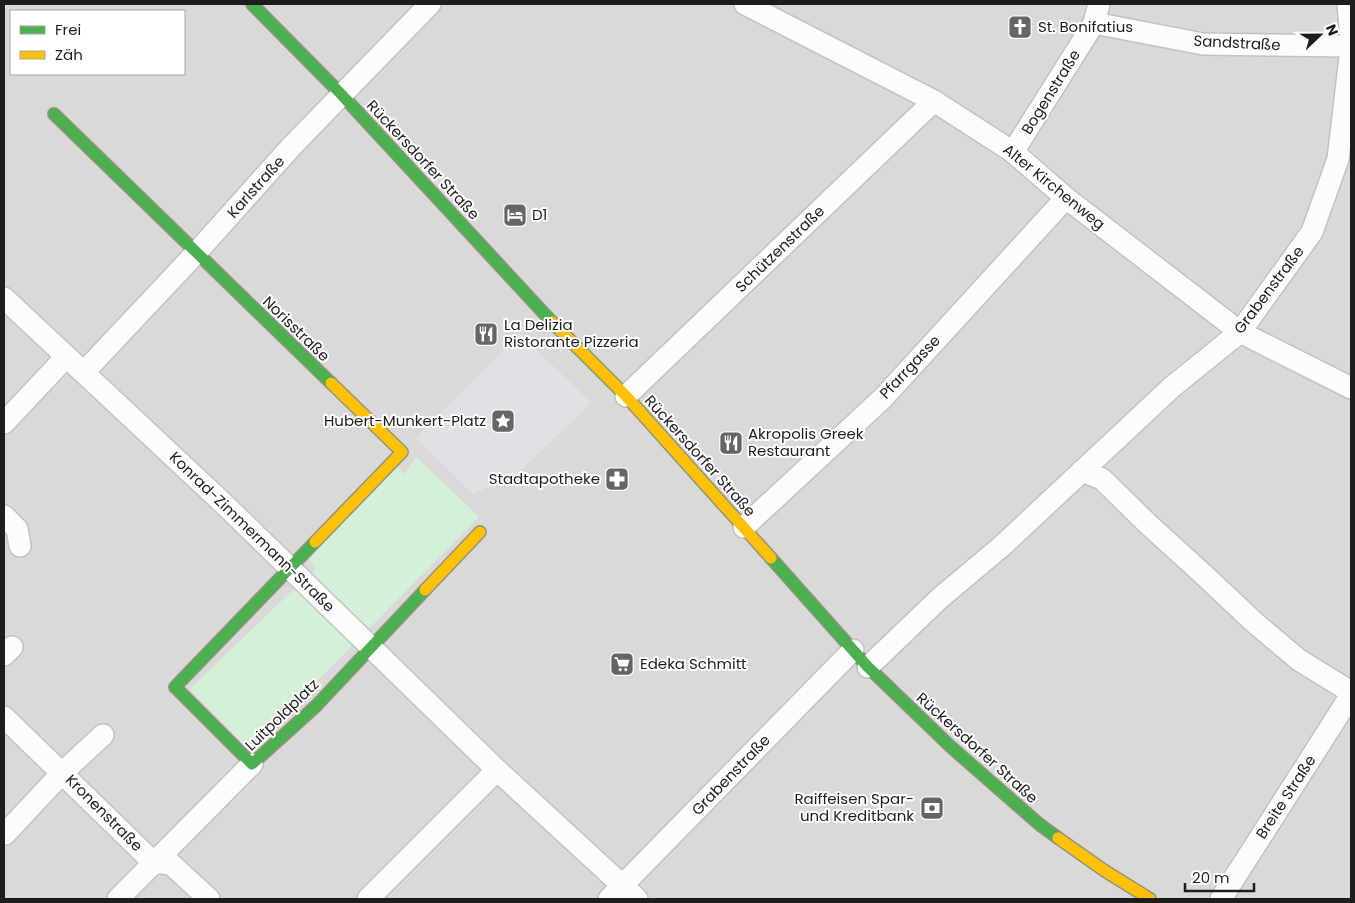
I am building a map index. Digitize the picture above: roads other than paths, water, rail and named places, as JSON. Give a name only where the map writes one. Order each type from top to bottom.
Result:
[{"type":"main road","name":"Rückersdorfer Straße","points":[[252,4],[341,94],[543,312],[626,396],[868,667],[951,747],[1039,824],[1105,871],[1150,899]]},
{"type":"main road","name":"Norisstraße","points":[[54,114],[402,452],[290,568]]},
{"type":"main road","name":"Luitpoldplatz","points":[[290,568],[175,688],[252,764],[316,706],[480,532]]},
{"type":"street","name":"Karlstraße","points":[[84,372],[197,252],[291,147],[430,4]]},
{"type":"street","name":"Alter Kirchenweg","points":[[745,4],[934,101],[1013,152],[1066,198],[1240,332],[1351,388]]},
{"type":"street","points":[[1348,4],[1351,40]]},
{"type":"street","name":"Sandstraße","points":[[1096,13],[1203,44],[1351,47]]},
{"type":"street","name":"Bogenstraße","points":[[1013,152],[1096,13]]},
{"type":"street","name":"Grabenstraße","points":[[868,667],[940,598],[1002,546],[1172,387],[1240,332],[1312,232],[1338,159],[1351,47]]},
{"type":"street","name":"Schützenstraße","points":[[626,396],[934,101]]},
{"type":"street","name":"Pfarrgasse","points":[[744,527],[883,398],[1066,198]]},
{"type":"street","name":"Konrad-Zimmermann-Straße","points":[[4,298],[290,568],[623,894]]},
{"type":"street","points":[[4,423],[66,357]]},
{"type":"street","points":[[1082,471],[1102,479],[1149,526],[1254,623],[1299,660],[1351,693]]},
{"type":"street","points":[[4,516],[17,529],[20,546]]},
{"type":"street","name":"Grabenstraße","points":[[623,894],[853,650]]},
{"type":"street","name":"Breite Straße","points":[[1220,899],[1351,693]]},
{"type":"street","name":"Kronenstraße","points":[[4,716],[153,862],[172,864],[208,899]]},
{"type":"street","points":[[4,834],[62,772],[103,735]]},
{"type":"street","points":[[118,899],[252,764]]},
{"type":"street","points":[[368,899],[497,770]]},
{"type":"place","name":"St. Bonifatius","points":[[1020,27]]},
{"type":"place","name":"D1","points":[[515,215]]},
{"type":"place","name":"La Delizia Ristorante Pizzeria","points":[[486,334]]},
{"type":"place","name":"Hubert-Munkert-Platz","points":[[503,421]]},
{"type":"place","name":"Akropolis Greek Restaurant","points":[[731,443]]},
{"type":"place","name":"Stadtapotheke","points":[[617,479]]},
{"type":"place","name":"Edeka Schmitt","points":[[622,664]]},
{"type":"place","name":"Raiffeisen Spar- und Kreditbank","points":[[932,808]]}]
